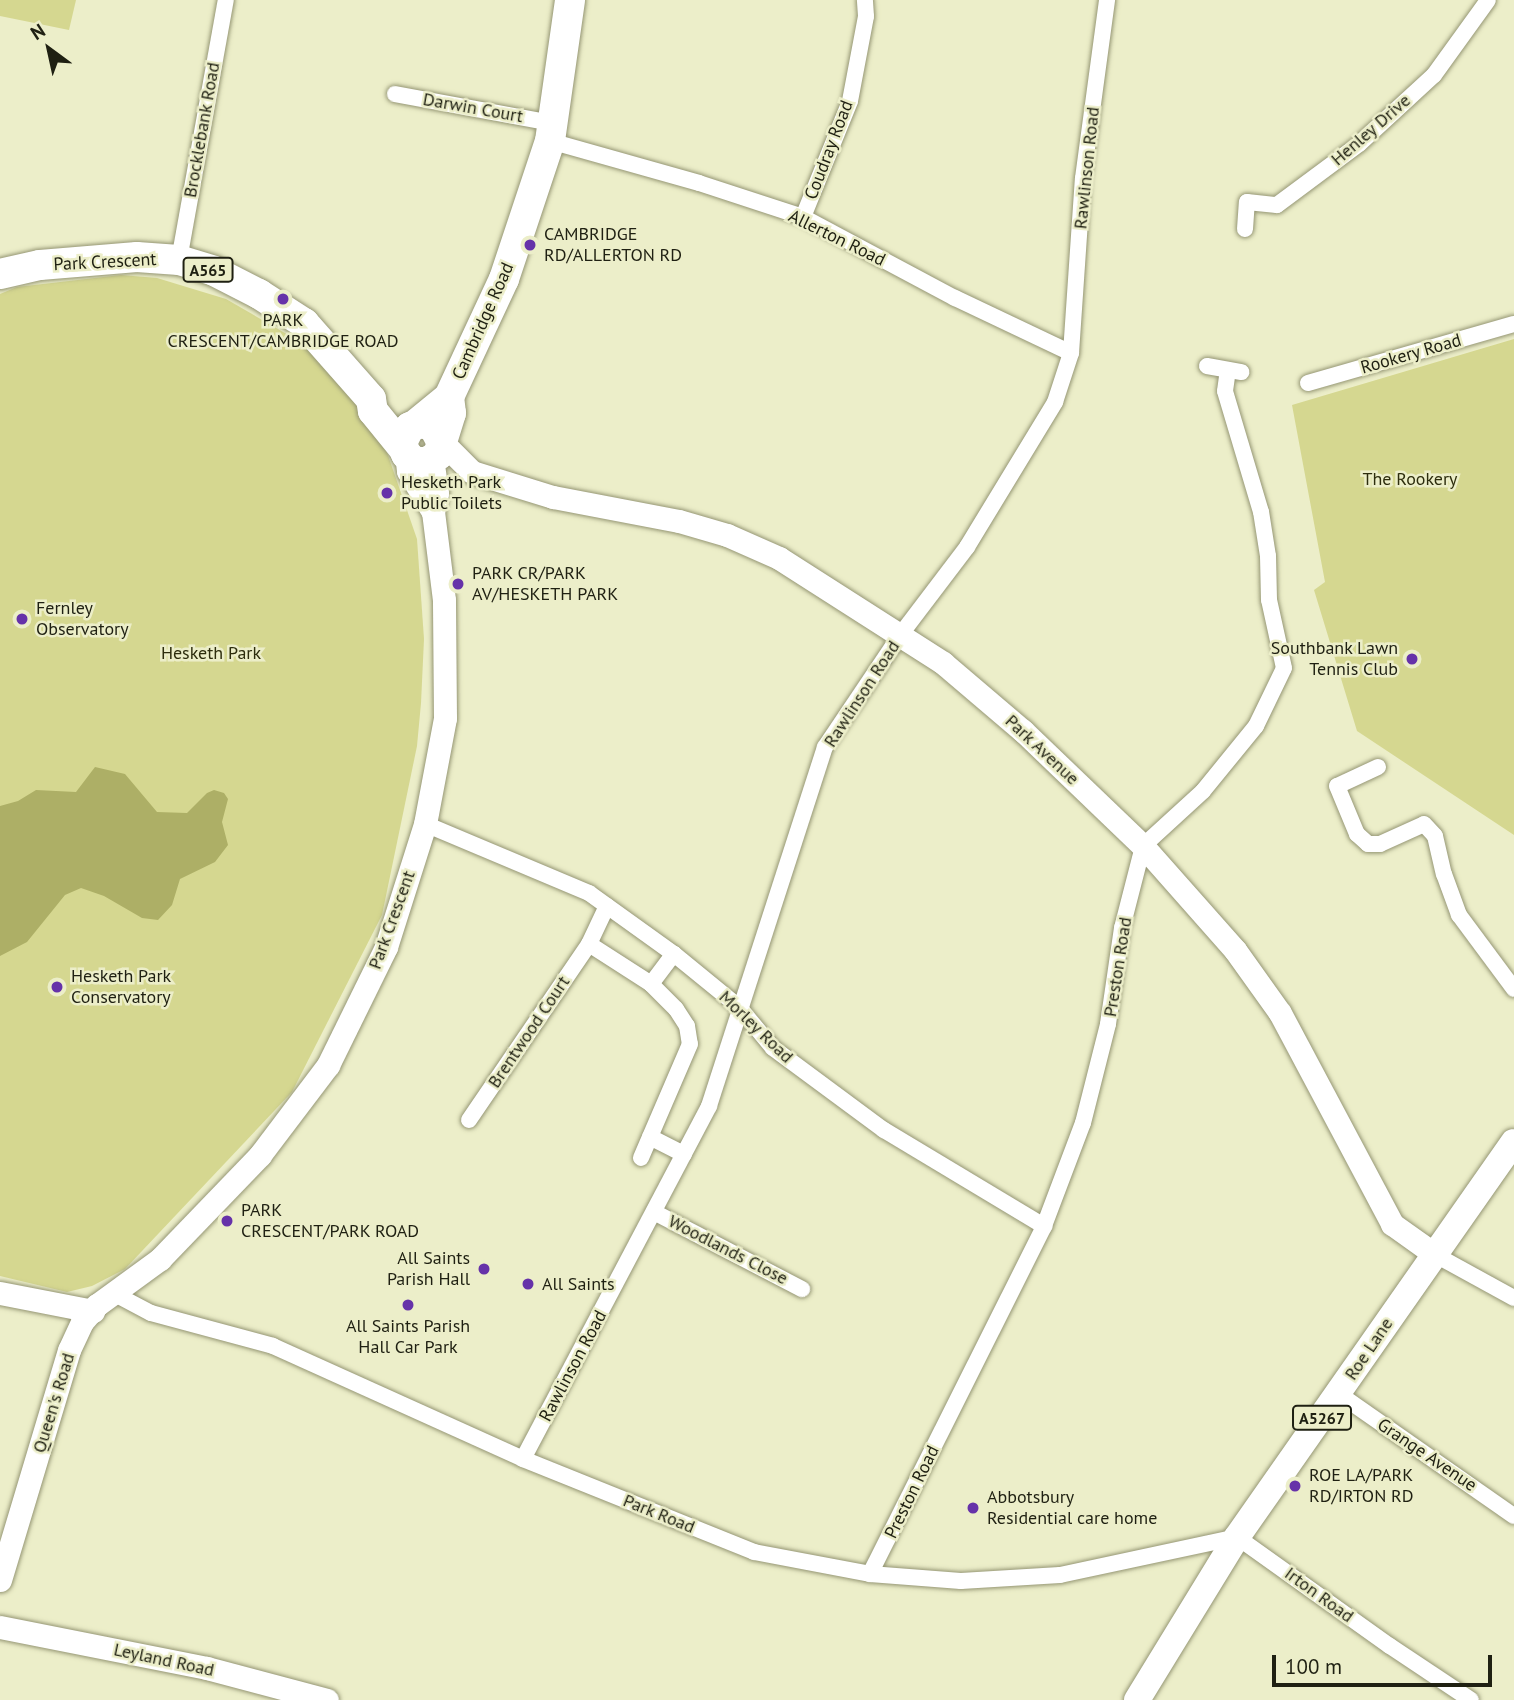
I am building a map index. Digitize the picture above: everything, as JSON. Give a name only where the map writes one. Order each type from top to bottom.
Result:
[{"type":"highway","name":"Cambridge Road","points":[[424,444],[504,279],[551,132],[570,0]]},
{"type":"highway","name":"Park Crescent","points":[[0,274],[94,259],[137,257],[179,260],[214,271],[248,288],[304,323],[371,399],[373,411],[424,444]]},
{"type":"main road","name":"Roe Lane","points":[[1137,1700],[1237,1537],[1514,1142]]},
{"type":"street","name":"Brocklebank Road","points":[[179,260],[226,0]]},
{"type":"street","name":"Coudray Road","points":[[803,218],[849,101],[866,16],[865,0]]},
{"type":"street","name":"Rawlinson Road","points":[[523,1459],[709,1106],[825,747],[901,634],[967,547],[1055,402],[1071,353],[1083,178],[1107,0]]},
{"type":"street","name":"Henley Drive","points":[[1245,229],[1247,202],[1277,205],[1360,144],[1434,75],[1488,0]]},
{"type":"street","name":"Darwin Court","points":[[395,94],[551,132]]},
{"type":"street","name":"Allerton Road","points":[[551,132],[803,218],[955,298],[1071,353]]},
{"type":"street","name":"Rookery Road","points":[[1308,383],[1514,324]]},
{"type":"street","points":[[1143,846],[1203,791],[1256,726],[1284,668],[1269,600],[1268,556],[1261,512],[1225,391],[1234,371],[1207,366]]},
{"type":"street","name":"Park Avenue","points":[[424,444],[472,472],[553,497],[679,521],[727,535],[779,558],[943,663],[1023,731],[1143,846],[1235,950],[1280,1013],[1392,1224],[1434,1254]]},
{"type":"street","name":"Park Crescent","points":[[160,1259],[260,1155],[328,1065],[386,947],[425,824],[445,718],[444,600],[433,512],[438,493],[424,444]]},
{"type":"street","points":[[1378,767],[1337,786],[1357,834],[1368,844],[1380,844],[1424,824],[1435,836],[1444,874],[1459,915],[1514,989]]},
{"type":"street","name":"Morley Road","points":[[425,824],[589,893],[674,954],[739,1007],[773,1048],[884,1130],[1044,1226]]},
{"type":"street","name":"Preston Road","points":[[870,1574],[1044,1226],[1083,1123],[1108,1024],[1122,928],[1143,846]]},
{"type":"street","name":"Brentwood Court","points":[[470,1120],[589,944],[607,906]]},
{"type":"street","points":[[589,944],[651,984],[676,1009],[687,1026],[690,1044],[641,1158]]},
{"type":"street","points":[[651,984],[674,954]]},
{"type":"street","points":[[650,1137],[684,1154]]},
{"type":"street","name":"Woodlands Close","points":[[654,1212],[802,1289]]},
{"type":"street","points":[[1434,1254],[1514,1298]]},
{"type":"street","name":"Queen's Road","points":[[0,1580],[69,1350],[82,1322],[113,1293],[160,1259]]},
{"type":"street","points":[[0,1293],[93,1311]]},
{"type":"street","name":"Park Road","points":[[113,1293],[150,1313],[273,1346],[523,1459],[754,1552],[870,1574],[961,1580],[1060,1575],[1237,1537]]},
{"type":"street","name":"Grange Avenue","points":[[1339,1394],[1514,1517]]},
{"type":"street","name":"Irton Road","points":[[1237,1537],[1471,1700]]},
{"type":"street","name":"Leyland Road","points":[[0,1628],[207,1668],[327,1700]]},
{"type":"green space","points":[[0,0],[76,0],[69,30],[0,16]]},
{"type":"green space","name":"Hesketh Park","points":[[121,275],[157,278],[226,299],[304,344],[352,395],[383,441],[417,539],[424,639],[421,703],[417,746],[382,915],[292,1092],[125,1269],[92,1286],[67,1292],[0,1276],[0,294],[17,287]]},
{"type":"green space","name":"The Rookery","points":[[1514,339],[1514,835],[1357,731],[1314,590],[1325,582],[1292,405]]},
{"type":"shaded area","points":[[95,767],[125,774],[157,812],[187,813],[207,793],[214,790],[224,793],[228,799],[222,822],[228,845],[215,862],[180,879],[172,905],[158,920],[142,918],[104,896],[81,888],[65,895],[27,942],[0,956],[0,806],[18,801],[36,790],[76,792]]},
{"type":"place","name":"CAMBRIDGE RD/ALLERTON RD","points":[[530,245]]},
{"type":"place","name":"PARK CRESCENT/CAMBRIDGE ROAD","points":[[283,299]]},
{"type":"place","name":"Hesketh Park Public Toilets","points":[[387,493]]},
{"type":"place","name":"PARK CR/PARK AV/HESKETH PARK","points":[[458,584]]},
{"type":"place","name":"Fernley Observatory","points":[[22,619]]},
{"type":"place","name":"Southbank Lawn Tennis Club","points":[[1412,659]]},
{"type":"place","name":"Hesketh Park Conservatory","points":[[57,987]]},
{"type":"place","name":"PARK CRESCENT/PARK ROAD","points":[[227,1221]]},
{"type":"place","name":"All Saints Parish Hall","points":[[484,1269]]},
{"type":"place","name":"All Saints","points":[[528,1284]]},
{"type":"place","name":"All Saints Parish Hall Car Park","points":[[408,1305]]},
{"type":"place","name":"ROE LA/PARK RD/IRTON RD","points":[[1295,1486]]},
{"type":"place","name":"Abbotsbury Residential care home","points":[[973,1508]]}]
